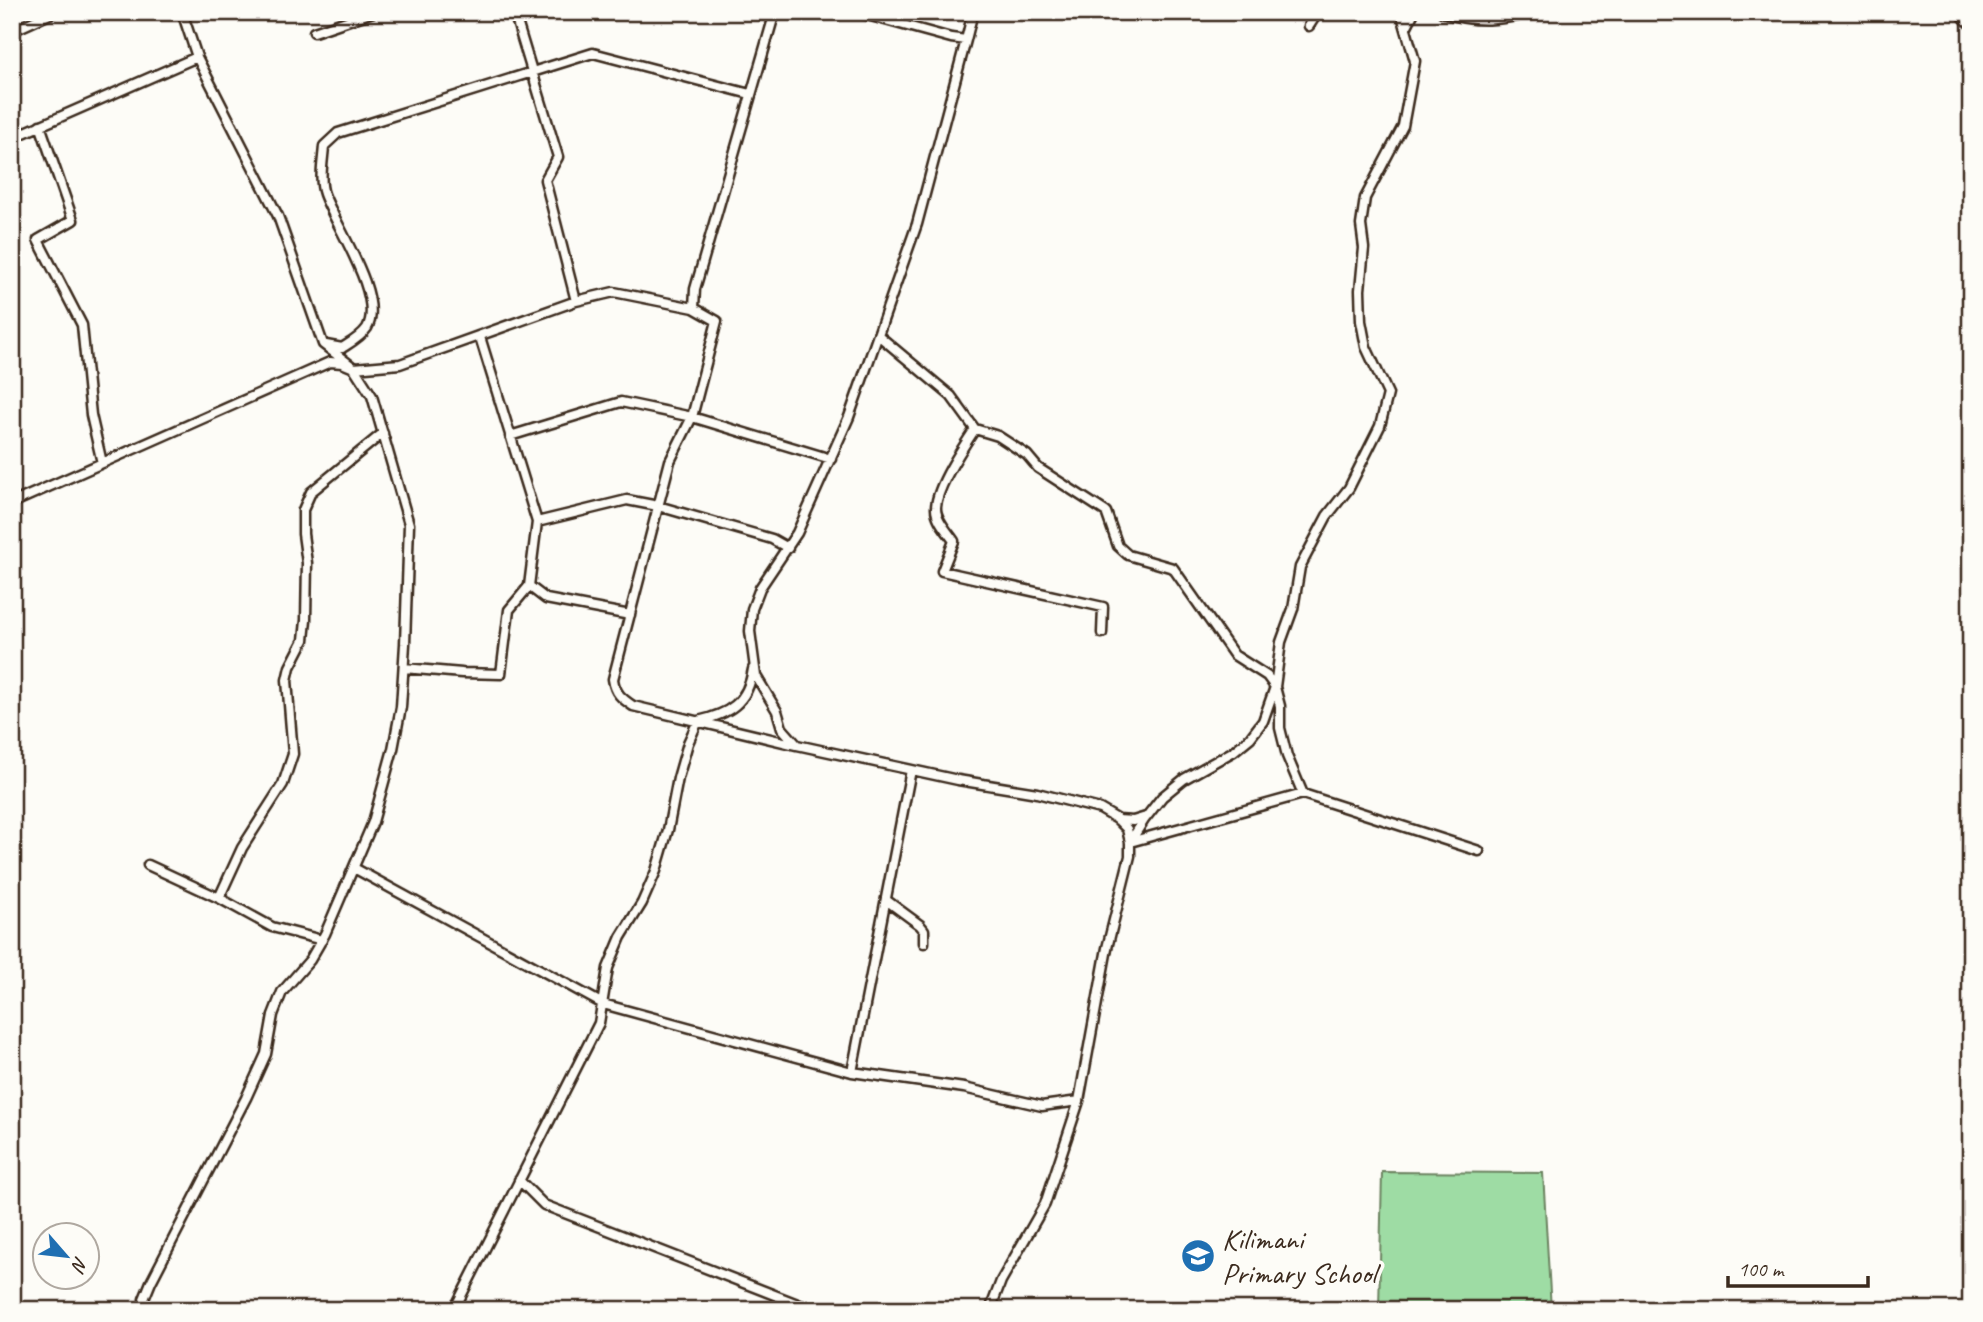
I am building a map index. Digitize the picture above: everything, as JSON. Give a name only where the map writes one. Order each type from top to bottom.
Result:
[{"type":"street","points":[[12,31],[54,12]]},
{"type":"street","points":[[146,1309],[144,1300],[151,1282],[266,1054],[273,1015],[282,992],[310,960],[322,940],[373,822],[393,749],[401,707],[411,533],[372,396],[354,368],[323,344],[278,216],[197,57],[182,12]]},
{"type":"street","points":[[314,32],[373,12]]},
{"type":"street","points":[[514,12],[558,157],[545,180],[576,301]]},
{"type":"street","points":[[694,308],[695,289],[775,12]]},
{"type":"street","points":[[856,12],[967,40]]},
{"type":"street","points":[[797,745],[782,728],[777,710],[756,676],[750,631],[752,609],[760,588],[788,548],[849,417],[917,223],[973,12]]},
{"type":"street","points":[[1309,26],[1318,12]]},
{"type":"street","points":[[1130,842],[1162,797],[1184,779],[1234,751],[1250,738],[1264,721],[1275,687],[1280,642],[1293,609],[1300,567],[1327,516],[1349,488],[1380,426],[1388,394],[1366,346],[1361,321],[1360,290],[1364,248],[1361,225],[1365,198],[1403,126],[1415,61],[1401,12]]},
{"type":"street","points":[[1406,26],[1413,12]]},
{"type":"street","points":[[1442,12],[1464,20],[1505,19],[1537,12]]},
{"type":"street","points":[[1959,12],[1971,25]]},
{"type":"street","points":[[323,344],[342,348],[357,338],[367,327],[372,305],[354,254],[323,192],[324,146],[338,133],[534,74],[593,53],[750,94]]},
{"type":"street","points":[[12,138],[197,57]]},
{"type":"street","points":[[40,125],[73,220],[38,240],[82,325],[91,415],[102,463]]},
{"type":"street","points":[[12,503],[330,362],[354,368],[400,364],[576,301],[614,292],[694,308],[717,321],[692,417],[670,461],[629,615],[613,679],[615,689],[622,698],[633,706],[797,745],[911,770],[1037,793],[1100,809],[1127,829],[1130,856],[1105,960],[1079,1101],[1045,1204],[1001,1281],[990,1310]]},
{"type":"street","points":[[878,335],[951,396],[975,429],[998,436],[1027,455],[1038,468],[1106,512],[1118,546],[1128,555],[1173,568],[1234,654],[1267,676],[1275,687],[1287,756],[1303,793]]},
{"type":"street","points":[[404,668],[501,674],[509,610],[529,586],[537,522],[480,337]]},
{"type":"street","points":[[510,436],[621,402],[692,417],[831,459]]},
{"type":"street","points":[[975,429],[948,474],[936,508],[940,522],[954,541],[942,571],[1103,607],[1102,633]]},
{"type":"street","points":[[219,898],[242,848],[283,784],[292,754],[287,680],[290,667],[304,640],[306,620],[307,563],[303,510],[311,492],[383,433]]},
{"type":"street","points":[[537,522],[627,500],[658,506],[772,539],[788,548]]},
{"type":"street","points":[[529,586],[546,599],[629,615]]},
{"type":"street","points":[[454,1310],[599,1023],[608,968],[656,871],[688,743],[698,722],[733,709],[751,680],[754,665]]},
{"type":"street","points":[[852,1072],[887,904],[911,770]]},
{"type":"street","points":[[1130,842],[1303,793],[1479,851]]},
{"type":"street","points":[[1118,820],[1133,821],[1146,817]]},
{"type":"street","points":[[148,865],[219,898],[272,927],[322,940]]},
{"type":"street","points":[[354,868],[603,1004],[852,1072],[964,1088],[1042,1106],[1079,1101]]},
{"type":"street","points":[[887,904],[920,925],[924,930],[924,943]]},
{"type":"street","points":[[519,1180],[544,1205],[813,1310]]},
{"type":"green space","points":[[1382,1172],[1543,1173],[1551,1310],[1379,1310]]},
{"type":"place","name":"Kilimani Primary School","points":[[1198,1256]]}]
